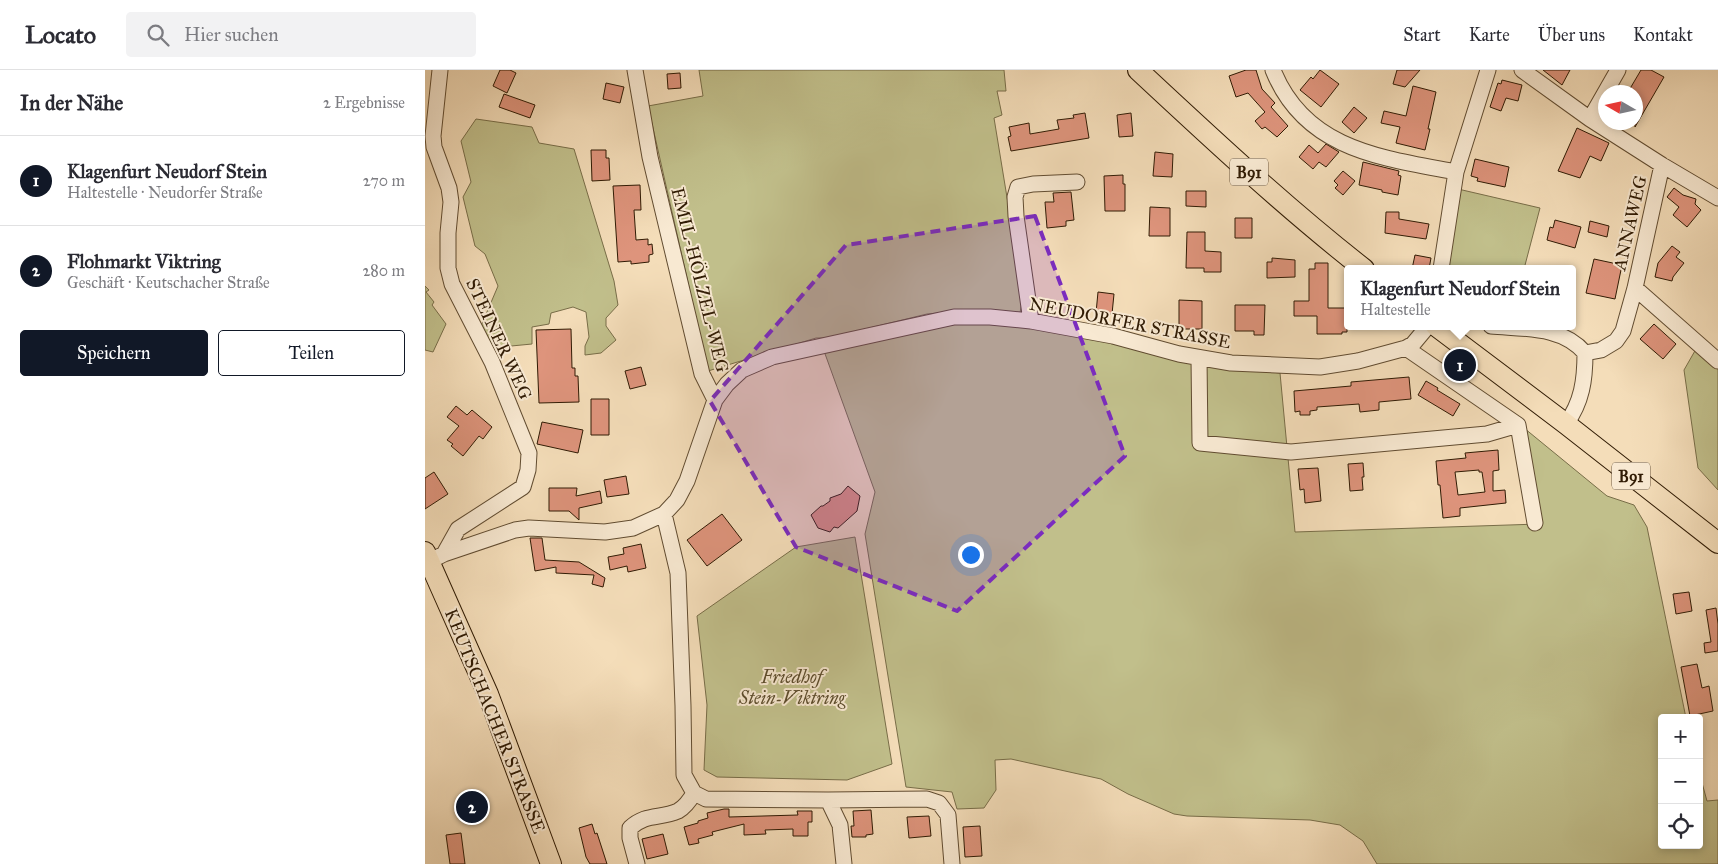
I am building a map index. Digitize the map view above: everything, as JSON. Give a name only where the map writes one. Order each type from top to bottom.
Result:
[{"type":"main road","name":"B91","points":[[1138,70],[1306,222],[1359,265]]},
{"type":"main road","name":"B91","points":[[1441,330],[1566,424],[1718,543]]},
{"type":"main road","name":"KEUTSCHACHER STRASSE","points":[[433,556],[488,694],[551,864]]},
{"type":"street","name":"STEINER WEG","points":[[433,556],[458,529],[523,487],[528,470],[529,453],[491,362],[452,284],[448,268],[448,233],[451,202],[449,188],[434,147],[433,136],[440,70]]},
{"type":"street","name":"EMIL-HÖLZEL-WEG","points":[[433,556],[515,530],[529,528],[605,532],[633,528],[664,514],[677,500],[687,481],[715,400],[702,374],[651,157],[635,70]]},
{"type":"street","points":[[1273,70],[1285,95],[1297,112],[1321,130],[1343,143],[1364,153],[1385,159],[1456,172]]},
{"type":"street","points":[[1442,265],[1456,172],[1488,70]]},
{"type":"street","points":[[1522,70],[1590,119],[1718,198]]},
{"type":"street","points":[[1590,119],[1618,70]]},
{"type":"street","name":"ANNAWEG","points":[[1585,353],[1601,350],[1616,341],[1623,331],[1635,288],[1663,165]]},
{"type":"street","points":[[1031,321],[1016,216],[1016,192],[1018,188],[1033,184],[1077,182]]},
{"type":"street","name":"ANNAWEG","points":[[1635,288],[1718,361]]},
{"type":"street","name":"NEUDORFER STRASSE","points":[[715,400],[727,384],[742,370],[772,357],[954,317],[990,317],[1031,321],[1113,336],[1199,358],[1231,363],[1320,367],[1358,361],[1405,348],[1413,344],[1425,330]]},
{"type":"street","points":[[1529,330],[1561,335],[1576,343],[1585,353],[1585,376],[1581,396],[1575,412],[1566,424]]},
{"type":"street","points":[[1405,348],[1518,425],[1535,523]]},
{"type":"street","points":[[1199,358],[1200,443],[1291,452],[1487,434],[1518,425]]},
{"type":"street","points":[[664,514],[678,573],[684,775],[694,793],[706,799],[828,800],[927,798],[939,803],[949,815],[952,864]]},
{"type":"street","points":[[637,864],[630,838],[630,828],[638,820],[679,811],[688,803],[694,793]]},
{"type":"street","points":[[828,800],[840,825],[844,864]]},
{"type":"highlighted area","points":[[1035,216],[1125,456],[957,611],[796,547],[710,401],[846,245]]},
{"type":"green space","points":[[699,70],[1004,70],[1006,91],[997,91],[1002,115],[994,118],[1023,295],[1020,313],[960,311],[927,314],[828,338],[816,338],[708,371],[648,106],[703,96]]},
{"type":"green space","points":[[476,119],[532,127],[539,143],[574,149],[614,281],[618,305],[606,318],[606,326],[616,340],[601,353],[585,355],[585,346],[589,337],[586,312],[573,307],[551,313],[549,324],[532,327],[532,344],[501,347],[488,341],[481,326],[498,286],[485,254],[475,246],[463,197],[471,182],[461,141]]},
{"type":"green space","points":[[1458,189],[1540,208],[1525,265],[1447,265]]},
{"type":"green space","points":[[425,286],[429,290],[426,292],[434,302],[432,305],[446,324],[433,352],[425,350]]},
{"type":"green space","points":[[983,322],[1061,331],[1221,366],[1280,373],[1295,532],[1539,524],[1524,428],[1607,496],[1634,505],[1647,527],[1685,714],[1658,714],[1658,849],[1703,849],[1703,786],[1707,801],[1718,800],[1718,864],[1377,864],[1363,841],[1340,825],[1310,820],[1174,814],[1128,794],[1101,779],[1011,759],[995,760],[996,790],[984,808],[957,809],[952,792],[906,787],[865,534],[875,492],[824,351],[928,325]]},
{"type":"green space","points":[[1696,349],[1718,369],[1718,490],[1698,468],[1684,370]]},
{"type":"green space","name":"Friedhof Stein-Viktring","points":[[855,537],[892,764],[847,780],[717,777],[704,770],[707,705],[697,616],[796,547]]},
{"type":"building","points":[[500,70],[510,70],[516,73],[507,93],[493,86]]},
{"type":"building","points":[[1246,70],[1256,70],[1262,89],[1275,103],[1271,107],[1288,126],[1277,137],[1265,127],[1262,129],[1255,121],[1265,112],[1248,93],[1236,97],[1229,76]]},
{"type":"building","points":[[1320,70],[1339,84],[1321,107],[1300,90]]},
{"type":"building","points":[[1397,70],[1420,70],[1405,87],[1393,84]]},
{"type":"building","points":[[1543,70],[1570,70],[1562,85]]},
{"type":"building","points":[[1641,70],[1651,70],[1664,77],[1643,113],[1643,85],[1632,85]]},
{"type":"building","points":[[680,73],[681,88],[668,89],[667,74]]},
{"type":"building","points":[[1502,80],[1522,85],[1518,101],[1506,98],[1501,111],[1490,107],[1498,83],[1501,84]]},
{"type":"building","points":[[606,83],[624,87],[620,103],[603,99]]},
{"type":"building","points":[[1413,86],[1436,92],[1425,150],[1396,143],[1400,127],[1381,123],[1384,111],[1406,116]]},
{"type":"building","points":[[504,94],[535,105],[530,118],[499,107]]},
{"type":"building","points":[[1354,107],[1367,118],[1354,133],[1342,122]]},
{"type":"building","points":[[1085,113],[1089,138],[1011,151],[1008,137],[1011,136],[1009,127],[1029,123],[1030,134],[1059,129],[1057,120],[1074,118],[1073,115]]},
{"type":"building","points":[[1131,113],[1133,136],[1119,137],[1117,115]]},
{"type":"building","points":[[1577,128],[1609,143],[1601,161],[1590,156],[1580,178],[1558,171]]},
{"type":"building","points":[[1326,144],[1339,152],[1326,167],[1319,162],[1313,169],[1299,157],[1309,145],[1318,153]]},
{"type":"building","points":[[591,150],[606,150],[606,158],[609,158],[610,180],[592,181]]},
{"type":"building","points":[[1155,152],[1173,154],[1172,177],[1153,176]]},
{"type":"building","points":[[1475,159],[1509,167],[1505,187],[1477,181],[1478,178],[1471,176]]},
{"type":"building","points":[[1363,162],[1399,171],[1398,175],[1401,176],[1398,195],[1359,185]]},
{"type":"building","points":[[1343,171],[1355,181],[1343,195],[1335,188],[1338,185],[1334,181]]},
{"type":"building","points":[[1123,175],[1125,211],[1105,211],[1104,176]]},
{"type":"building","points":[[640,185],[641,210],[634,210],[636,240],[648,239],[648,245],[652,244],[653,254],[649,255],[649,262],[631,264],[631,261],[618,262],[613,186]]},
{"type":"building","points":[[1674,188],[1683,195],[1696,199],[1695,204],[1701,210],[1687,227],[1673,215],[1679,207],[1667,197]]},
{"type":"building","points":[[1186,191],[1206,191],[1206,207],[1186,206]]},
{"type":"building","points":[[1071,192],[1074,220],[1066,221],[1066,226],[1047,228],[1045,202],[1054,202],[1053,193]]},
{"type":"building","points":[[1150,207],[1170,208],[1170,236],[1149,236]]},
{"type":"building","points":[[1386,212],[1399,212],[1399,219],[1429,224],[1426,239],[1385,233]]},
{"type":"building","points":[[1235,218],[1252,218],[1252,238],[1235,238]]},
{"type":"building","points":[[1555,220],[1581,227],[1575,248],[1547,240],[1550,227],[1553,228]]},
{"type":"building","points":[[1590,221],[1609,226],[1607,237],[1588,232]]},
{"type":"building","points":[[1187,232],[1205,232],[1205,251],[1221,252],[1221,272],[1204,272],[1204,268],[1186,268]]},
{"type":"building","points":[[1672,246],[1680,252],[1676,257],[1684,263],[1672,281],[1655,277],[1658,263]]},
{"type":"building","points":[[1415,255],[1431,258],[1430,265],[1413,265]]},
{"type":"building","points":[[1272,258],[1295,260],[1295,277],[1267,278],[1267,262],[1272,262]]},
{"type":"building","points":[[1594,259],[1622,265],[1615,299],[1586,293]]},
{"type":"building","points":[[1315,263],[1328,263],[1328,308],[1344,308],[1344,330],[1347,330],[1347,332],[1342,332],[1342,334],[1317,334],[1317,316],[1294,316],[1294,301],[1309,301],[1309,269],[1315,269]]},
{"type":"building","points":[[1098,292],[1114,294],[1112,314],[1096,313]]},
{"type":"building","points":[[1179,300],[1202,301],[1202,329],[1179,329]]},
{"type":"building","points":[[1235,305],[1265,305],[1264,335],[1254,335],[1254,331],[1235,331]]},
{"type":"building","points":[[1654,324],[1676,344],[1663,359],[1640,339]]},
{"type":"building","points":[[571,329],[572,368],[575,368],[575,376],[578,376],[579,402],[539,403],[536,330]]},
{"type":"building","points":[[641,367],[646,385],[630,389],[625,371]]},
{"type":"building","points":[[1409,377],[1411,399],[1379,402],[1379,410],[1360,412],[1359,404],[1317,407],[1317,410],[1310,411],[1310,415],[1300,415],[1300,411],[1295,412],[1294,391],[1351,386],[1351,382]]},
{"type":"building","points":[[1426,381],[1460,404],[1453,416],[1418,395]]},
{"type":"building","points":[[591,399],[609,399],[609,435],[591,435]]},
{"type":"building","points":[[456,406],[467,415],[472,410],[492,427],[483,439],[479,436],[463,456],[447,440],[459,426],[447,417]]},
{"type":"building","points":[[542,422],[583,430],[578,453],[537,444]]},
{"type":"building","points":[[1498,450],[1499,470],[1493,471],[1493,491],[1505,490],[1506,503],[1460,508],[1460,516],[1443,518],[1436,461],[1466,458],[1465,453]],"holes":[[[1479,470],[1479,472],[1482,472],[1485,492],[1458,495],[1455,472]]]},
{"type":"building","points":[[1363,463],[1363,490],[1350,491],[1348,464]]},
{"type":"building","points":[[1318,468],[1321,501],[1305,503],[1304,489],[1300,490],[1298,469]]},
{"type":"building","points":[[434,472],[448,494],[425,509],[425,478]]},
{"type":"building","points":[[626,476],[629,494],[607,497],[604,480]]},
{"type":"building","points":[[848,486],[860,496],[857,511],[838,528],[834,527],[830,532],[818,528],[811,515],[830,501],[830,498],[841,494]]},
{"type":"building","points":[[549,488],[577,488],[576,496],[600,491],[602,503],[579,508],[579,520],[569,511],[549,511]]},
{"type":"building","points":[[722,514],[742,540],[707,566],[687,540]]},
{"type":"building","points":[[530,538],[542,538],[545,560],[579,562],[605,578],[603,587],[592,584],[594,575],[556,573],[556,567],[535,571]]},
{"type":"building","points":[[641,544],[646,568],[628,572],[627,566],[610,570],[608,557],[624,554],[623,548]]},
{"type":"building","points":[[1689,592],[1692,611],[1676,614],[1673,594]]},
{"type":"building","points":[[1716,608],[1718,651],[1705,653],[1704,643],[1711,642],[1706,610]]},
{"type":"building","points":[[1697,664],[1702,688],[1709,686],[1713,711],[1690,714],[1681,667]]},
{"type":"building","points":[[729,809],[729,817],[798,815],[797,811],[812,811],[812,822],[808,822],[808,836],[793,836],[793,829],[765,830],[766,834],[744,835],[744,824],[712,832],[713,835],[698,839],[699,843],[689,845],[684,827],[708,818],[707,813]]},
{"type":"building","points":[[871,810],[873,834],[866,835],[866,837],[852,837],[851,826],[854,826],[853,811]]},
{"type":"building","points":[[929,816],[931,836],[909,838],[907,817]]},
{"type":"building","points":[[592,824],[595,834],[597,833],[607,864],[590,864],[586,857],[579,828]]},
{"type":"building","points":[[980,826],[982,856],[965,857],[963,827]]},
{"type":"building","points":[[461,833],[465,864],[450,864],[446,835]]},
{"type":"building","points":[[663,834],[668,854],[647,859],[642,839]]},
{"type":"place","name":"Klagenfurt Neudorf Stein","points":[[1460,365]]},
{"type":"place","name":"Flohmarkt Viktring","points":[[472,807]]}]
